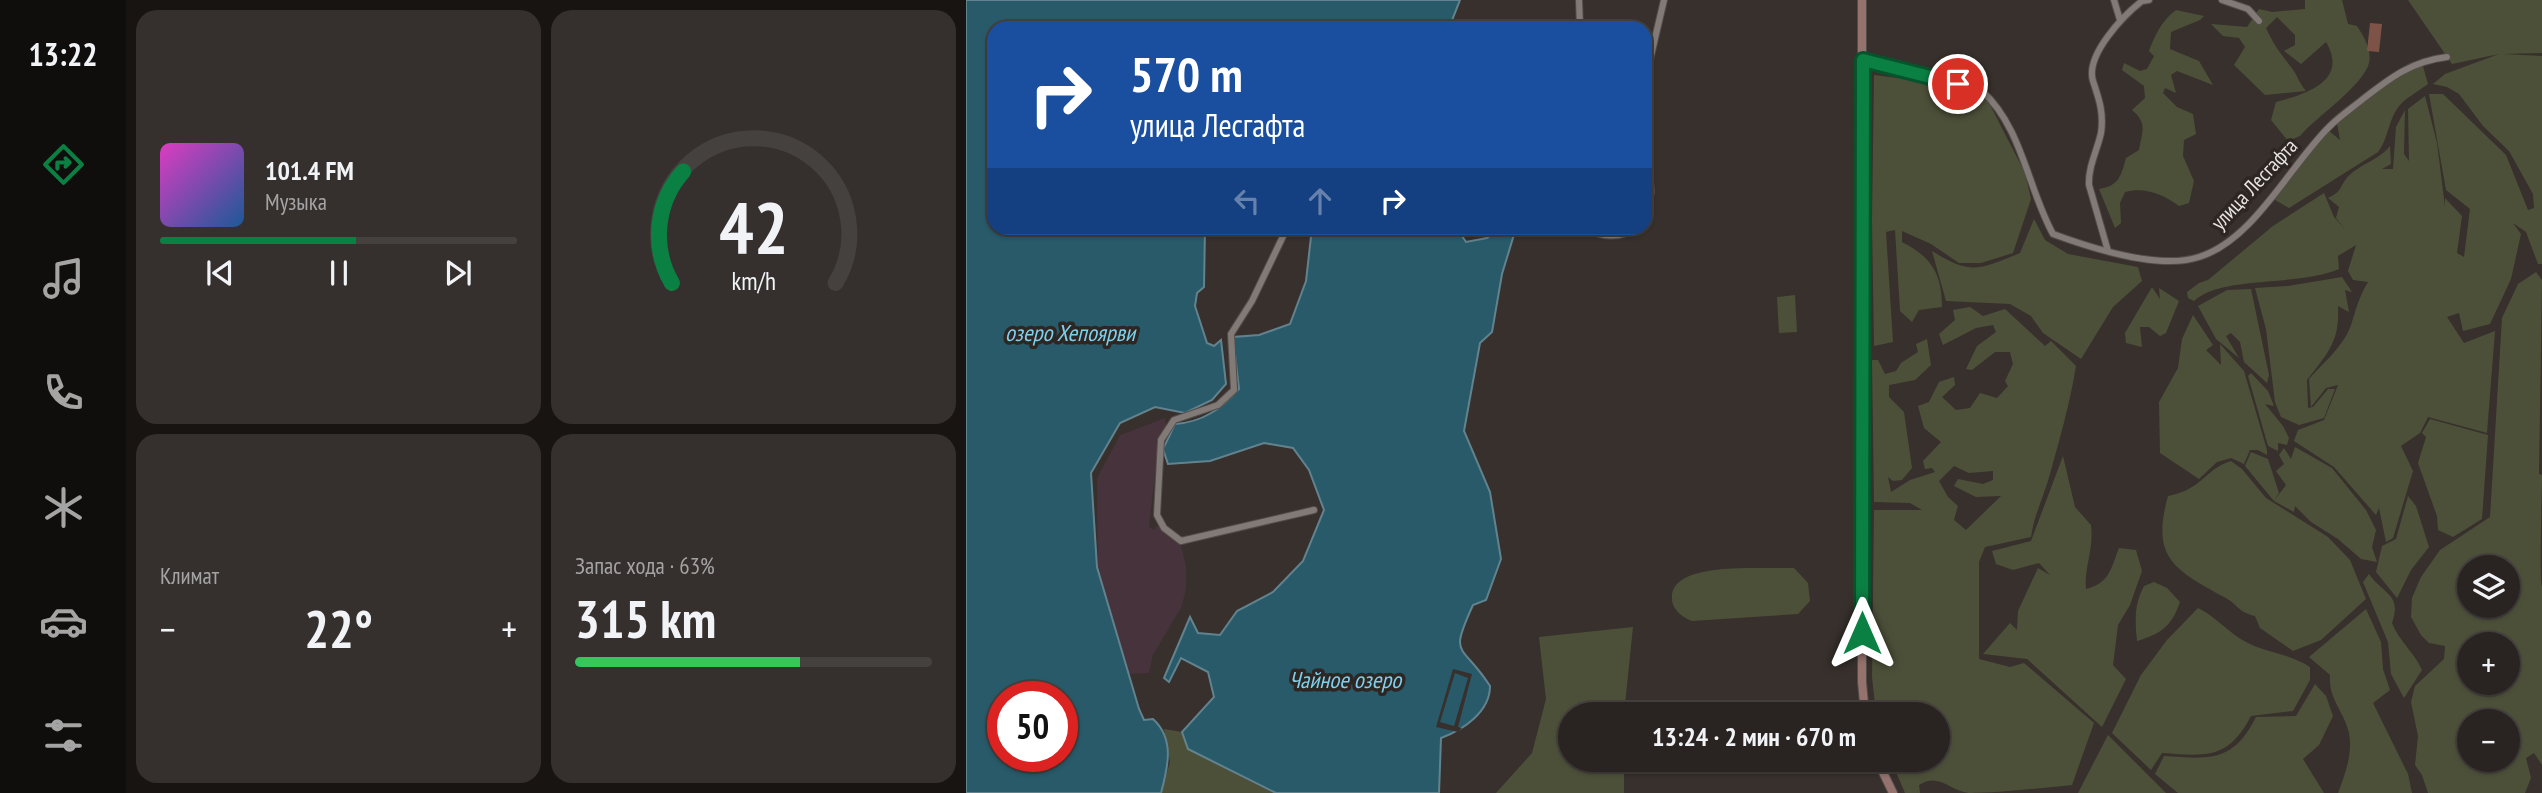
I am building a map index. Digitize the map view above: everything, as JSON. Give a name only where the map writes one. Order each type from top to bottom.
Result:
[{"type":"main road","points":[[1862,0],[1864,702]]},
{"type":"main road","points":[[1883,772],[1893,793]]},
{"type":"street","points":[[1579,0],[1580,21]]},
{"type":"street","points":[[1652,51],[1664,0]]},
{"type":"street","points":[[2114,0],[2120,20]]},
{"type":"street","points":[[2108,251],[2089,186],[2088,175],[2101,123],[2101,100],[2092,78],[2100,52],[2120,20],[2142,1],[2149,0]]},
{"type":"street","points":[[2222,0],[2248,9],[2259,21]]},
{"type":"street","name":"улица Лесгафта","points":[[1863,60],[1982,91],[1996,103],[2007,122],[2053,234],[2108,251],[2174,261],[2199,257],[2228,242],[2329,126],[2392,76],[2422,60],[2447,57]]},
{"type":"street","points":[[1284,235],[1252,301],[1231,334],[1234,390],[1218,405],[1174,420],[1161,440],[1157,515],[1164,528],[1181,541],[1314,510]]},
{"type":"shaded area","points":[[1165,418],[1166,426],[1159,439],[1149,527],[1154,530],[1156,526],[1162,528],[1180,542],[1186,566],[1186,589],[1182,606],[1153,655],[1149,673],[1129,674],[1098,567],[1097,478],[1120,435]]},
{"type":"green space","points":[[2305,0],[2342,0],[2348,24],[2357,26],[2367,44],[2370,58],[2365,72],[2349,91],[2300,136],[2288,141],[2271,120],[2276,102],[2311,90],[2328,76],[2332,67],[2332,55],[2326,42],[2301,64],[2284,51],[2295,45],[2295,35],[2277,17],[2266,28],[2306,91],[2265,95],[2234,65],[2245,47],[2239,38],[2223,36],[2211,24],[2247,27],[2259,9],[2272,12],[2305,9]]},
{"type":"green space","points":[[2408,0],[2542,0],[2542,53],[2502,54],[2542,56],[2542,264],[2538,264],[2526,232],[2513,223],[2521,234],[2511,279],[2490,324],[2463,331],[2459,313],[2447,317],[2464,343],[2495,331],[2487,433],[2428,417],[2420,433],[2401,446],[2413,471],[2393,538],[2386,542],[2379,508],[2376,515],[2334,467],[2294,441],[2298,430],[2324,420],[2338,385],[2326,388],[2311,407],[2309,379],[2333,354],[2348,333],[2368,282],[2353,280],[2348,271],[2356,245],[2338,256],[2339,269],[2322,274],[2222,288],[2206,293],[2194,301],[2188,298],[2187,292],[2208,280],[2273,226],[2324,193],[2334,217],[2346,230],[2336,218],[2339,207],[2328,198],[2338,192],[2351,174],[2380,156],[2390,146],[2391,164],[2382,169],[2393,169],[2396,127],[2405,110],[2404,154],[2409,161],[2408,109],[2425,96],[2437,143],[2445,207],[2445,198],[2462,216],[2457,253],[2464,257],[2470,209],[2446,190],[2429,94],[2443,94],[2506,155],[2528,210],[2534,208],[2533,194],[2509,151],[2483,126],[2459,94],[2447,87],[2433,84],[2445,74],[2499,54],[2452,64]]},
{"type":"green space","points":[[2176,10],[2204,16],[2171,32],[2170,49],[2199,61],[2213,85],[2177,71],[2171,75],[2176,93],[2165,88],[2163,93],[2177,107],[2193,114],[2196,134],[2184,140],[2183,156],[2194,181],[2189,203],[2179,206],[2153,193],[2139,190],[2125,192],[2120,203],[2121,223],[2115,228],[2099,189],[2115,183],[2121,175],[2126,158],[2139,150],[2142,124],[2132,110],[2145,98],[2144,86],[2122,70],[2124,63],[2140,71],[2147,69],[2154,56],[2149,51],[2156,34]]},
{"type":"green space","points":[[2422,63],[2428,84],[2400,105],[2378,152],[2289,208],[2270,197],[2290,169],[2328,130],[2340,140],[2337,123],[2384,84]]},
{"type":"green space","points":[[1874,75],[1959,86],[1987,99],[2025,173],[2031,199],[2013,253],[1981,263],[1959,263],[1931,244],[1902,231],[1902,242],[1927,260],[1940,285],[1942,307],[1919,310],[1912,322],[1900,311],[1895,230],[1886,232],[1893,342],[1874,346],[1872,220]]},
{"type":"green space","points":[[2034,219],[2045,240],[2068,254],[2138,267],[2142,281],[2113,307],[2081,359],[2043,333],[2031,316],[2010,304],[1946,301],[1932,251],[1966,267],[1994,263],[2020,253]]},
{"type":"green space","points":[[2536,272],[2542,280],[2539,474],[2542,475],[2542,765],[2534,753],[2526,758],[2531,778],[2525,793],[2428,793],[2422,775],[2415,765],[2418,736],[2411,702],[2415,686],[2444,659],[2445,646],[2429,643],[2421,635],[2411,617],[2412,598],[2421,577],[2440,550],[2490,517],[2502,318],[2518,284]]},
{"type":"green space","points":[[2342,277],[2352,292],[2345,290],[2349,312],[2338,306],[2335,338],[2307,380],[2308,408],[2313,407],[2328,389],[2335,389],[2324,418],[2299,425],[2281,417],[2275,402],[2266,329],[2255,288],[2288,286]]},
{"type":"green space","points":[[2152,287],[2160,299],[2159,288],[2179,301],[2166,333],[2160,336],[2149,327],[2140,327],[2142,347],[2126,343],[2125,333]]},
{"type":"green space","points":[[2251,289],[2269,375],[2267,383],[2244,362],[2240,342],[2231,333],[2226,336],[2239,358],[2216,339],[2198,306],[2227,290]]},
{"type":"green space","points":[[1795,295],[1797,332],[1779,333],[1777,297]]},
{"type":"green space","points":[[1970,307],[1983,316],[2005,309],[2045,346],[2051,341],[2076,366],[2061,434],[2031,537],[1985,547],[1979,562],[1979,659],[2010,667],[2024,663],[2094,723],[2072,785],[1969,793],[1933,780],[1919,785],[1920,793],[1905,793],[1896,772],[1950,772],[1950,702],[1875,702],[1872,677],[1874,510],[1922,510],[1910,503],[1874,502],[1872,360],[1878,360],[1885,374],[1896,371],[1901,363],[1918,352],[1916,344],[1927,339],[1931,365],[1915,380],[1889,385],[1889,397],[1904,412],[1912,468],[1902,480],[1893,481],[1888,477],[1891,492],[1910,480],[1935,472],[1932,468],[1925,469],[1923,461],[1941,442],[1924,428],[1918,406],[1929,402],[1939,382],[1954,377],[1955,385],[1942,397],[1956,410],[1970,408],[1980,393],[1997,398],[2008,386],[2005,381],[2013,364],[2010,352],[1995,352],[1972,370],[1966,369],[1977,346],[1996,332],[1993,325],[1976,328],[1943,345],[1939,334],[1955,320],[1953,310]],"holes":[[[1954,466],[1969,473],[1993,471],[1993,480],[1983,484],[1958,479],[1954,486],[1976,497],[2001,496],[1966,530],[1954,520],[1958,506],[1948,497],[1939,481]]]},
{"type":"green space","points":[[2193,315],[2213,345],[2206,350],[2221,365],[2220,344],[2244,371],[2267,450],[2267,455],[2258,450],[2250,450],[2244,464],[2231,458],[2217,462],[2199,479],[2160,453],[2159,402],[2178,368],[2182,339]]},
{"type":"green space","points":[[2251,373],[2268,391],[2274,406],[2265,404],[2289,438],[2287,445],[2278,443],[2278,451],[2268,446],[2248,376]]},
{"type":"green space","points":[[2430,419],[2488,435],[2482,519],[2453,537],[2438,530],[2437,516],[2418,463],[2426,437],[2422,433]]},
{"type":"green space","points":[[2295,447],[2332,468],[2366,510],[2376,530],[2372,547],[2377,562],[2361,559],[2338,539],[2311,522],[2295,506],[2294,512],[2274,501],[2286,485],[2276,471],[2284,464],[2279,455],[2284,448],[2291,459]]},
{"type":"green space","points":[[2251,452],[2268,459],[2279,493],[2274,501],[2245,466]]},
{"type":"green space","points":[[2063,456],[2075,507],[2091,525],[2086,589],[2105,579],[2119,548],[2136,550],[2142,571],[2130,605],[2118,625],[2113,665],[2126,679],[2102,727],[2027,659],[1983,654],[2010,623],[2017,630],[2018,611],[2038,568],[2050,575],[2039,563],[2013,570],[1996,564],[1992,551],[2031,541]]},
{"type":"green space","points":[[2231,461],[2242,469],[2266,498],[2328,537],[2350,560],[2366,599],[2321,640],[2293,651],[2260,628],[2255,616],[2191,578],[2170,559],[2162,534],[2168,496],[2189,489],[2214,469]]},
{"type":"green space","points":[[2408,496],[2416,506],[2429,547],[2411,570],[2397,598],[2376,572],[2382,546],[2396,539]]},
{"type":"green space","points":[[1736,568],[1794,568],[1808,583],[1810,601],[1798,614],[1692,621],[1681,615],[1673,605],[1672,597],[1676,586],[1686,578],[1700,573]]},
{"type":"green space","points":[[2369,574],[2393,600],[2395,606],[2392,623],[2422,670],[2404,698],[2391,674],[2388,642],[2363,582]]},
{"type":"green space","points":[[2154,582],[2167,588],[2180,602],[2164,628],[2137,641],[2138,600],[2144,586]]},
{"type":"green space","points":[[2198,608],[2248,643],[2310,667],[2310,680],[2293,711],[2251,716],[2234,741],[2224,748],[2191,755],[2162,753],[2151,770],[2112,733],[2141,675],[2167,640]]},
{"type":"green space","points":[[2366,609],[2381,642],[2383,669],[2390,690],[2373,703],[2408,774],[2412,793],[2338,793],[2349,756],[2349,733],[2331,691],[2330,675],[2309,657]]},
{"type":"green space","points":[[1633,627],[1625,702],[1558,702],[1558,772],[1624,772],[1624,793],[1496,793],[1532,753],[1546,699],[1539,637]]},
{"type":"green space","points":[[2315,684],[2326,696],[2333,716],[2319,745],[2303,759],[2324,793],[2178,793],[2155,774],[2164,756],[2207,757],[2229,750],[2247,732],[2256,717],[2296,716]]},
{"type":"green space","points":[[1164,729],[1182,732],[1188,749],[1276,793],[1161,793],[1170,762]]},
{"type":"green space","points":[[2108,735],[2166,793],[2078,793]]},
{"type":"water","name":"озеро Хепоярви","points":[[966,0],[1460,0],[1452,21],[987,21],[987,235],[1205,235],[1204,287],[1197,293],[1195,306],[1207,343],[1214,346],[1221,340],[1226,384],[1212,400],[1185,413],[1155,407],[1120,423],[1091,473],[1097,567],[1139,709],[1144,720],[1153,719],[1165,735],[1168,754],[1161,793],[966,793]]},
{"type":"water","name":"Чайное озеро","points":[[1311,235],[1461,235],[1466,242],[1491,235],[1514,235],[1502,274],[1492,332],[1480,343],[1464,431],[1490,492],[1501,559],[1486,600],[1473,605],[1460,643],[1490,686],[1489,695],[1474,719],[1441,738],[1439,793],[1276,793],[1188,749],[1182,732],[1214,697],[1208,672],[1181,658],[1169,682],[1164,678],[1190,617],[1198,633],[1220,635],[1237,611],[1273,592],[1303,561],[1324,510],[1309,470],[1293,448],[1264,443],[1210,461],[1168,464],[1163,449],[1175,424],[1211,413],[1239,389],[1233,337],[1259,335],[1290,324],[1306,281]]},
{"type":"pier","points":[[1453,669],[1472,674],[1458,727],[1462,728],[1458,732],[1436,727]],"holes":[[[1455,673],[1468,678],[1454,726],[1440,722]]]},
{"type":"building","points":[[2370,23],[2382,24],[2379,52],[2367,51]]},
{"type":"route","points":[[1862,633],[1863,60],[1958,84]]}]
